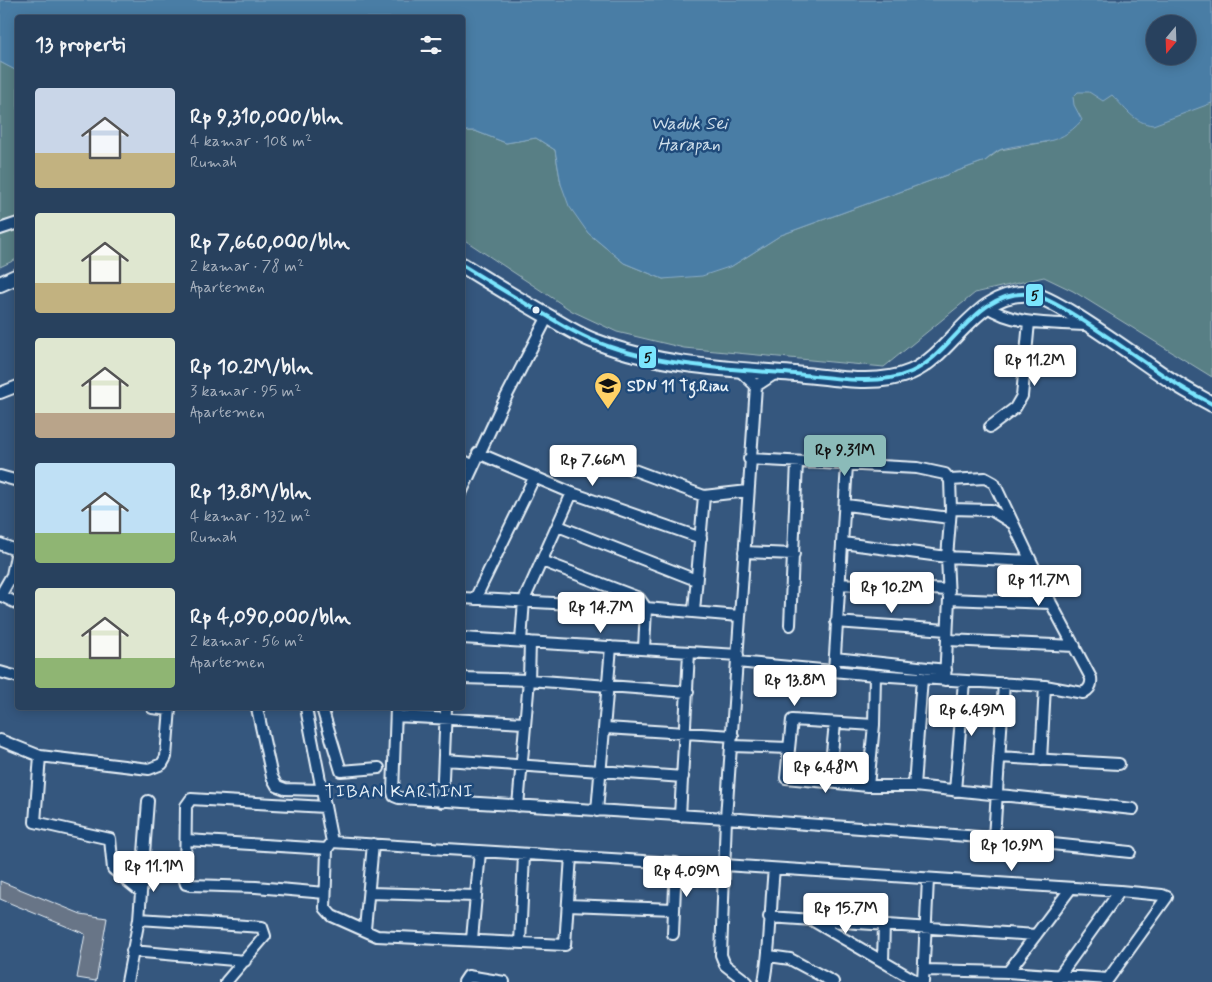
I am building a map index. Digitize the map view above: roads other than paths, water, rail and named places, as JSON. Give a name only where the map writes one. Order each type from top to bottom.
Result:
[{"type":"main road","points":[[465,267],[509,295],[594,341],[628,353],[738,369],[868,380],[903,376],[931,360],[986,306],[1014,296],[1030,294],[1059,306],[1174,383],[1212,404]]},
{"type":"main road","points":[[0,284],[15,277]]},
{"type":"street","points":[[0,229],[15,224]]},
{"type":"street","points":[[986,306],[998,314],[1029,322],[1087,325]]},
{"type":"street","points":[[465,483],[478,453],[548,316]]},
{"type":"street","points":[[990,426],[1015,408],[1022,396],[1029,322]]},
{"type":"street","points":[[738,369],[756,386]]},
{"type":"street","points":[[756,386],[776,373]]},
{"type":"street","points":[[747,982],[725,965],[721,955],[726,818],[733,741],[749,459],[756,386]]},
{"type":"street","points":[[0,394],[15,387]]},
{"type":"street","points":[[478,453],[572,493],[701,538]]},
{"type":"street","points":[[749,459],[933,470],[945,474],[950,480],[946,675]]},
{"type":"street","points":[[465,462],[473,466]]},
{"type":"street","points":[[790,625],[797,462]]},
{"type":"street","points":[[616,463],[704,496],[748,491]]},
{"type":"street","points":[[834,671],[847,465]]},
{"type":"street","points":[[0,476],[15,479]]},
{"type":"street","points":[[475,599],[534,478]]},
{"type":"street","points":[[835,658],[946,675],[964,681],[1045,686],[1083,692],[1090,687],[1091,678],[1051,603],[994,484],[985,478],[950,480]]},
{"type":"street","points":[[518,806],[520,764],[530,680],[525,642],[524,600],[572,493]]},
{"type":"street","points":[[694,611],[704,496]]},
{"type":"street","points":[[846,504],[950,513],[991,510],[1008,519],[1014,525]]},
{"type":"street","points":[[558,526],[696,580]]},
{"type":"street","points":[[843,543],[947,557],[1031,562]]},
{"type":"street","points":[[0,544],[15,550]]},
{"type":"street","points":[[744,552],[794,554]]},
{"type":"street","points":[[15,561],[12,575],[0,595],[15,602]]},
{"type":"street","points":[[542,561],[640,598],[646,608],[644,649]]},
{"type":"street","points":[[839,584],[1051,603]]},
{"type":"street","points":[[465,598],[524,600],[694,611],[739,616]]},
{"type":"street","points":[[836,622],[948,635],[1075,646]]},
{"type":"street","points":[[465,638],[689,652],[874,675],[922,678],[946,675]]},
{"type":"street","points":[[598,811],[611,647]]},
{"type":"street","points":[[680,816],[689,652]]},
{"type":"street","points":[[0,672],[15,676]]},
{"type":"street","points":[[868,786],[874,725],[874,675]]},
{"type":"street","points":[[465,678],[530,680],[688,692]]},
{"type":"street","points":[[914,786],[922,678]]},
{"type":"street","points":[[955,791],[964,681]]},
{"type":"street","points":[[994,838],[1004,683]]},
{"type":"street","points":[[1040,760],[1045,686]]},
{"type":"street","points":[[0,740],[40,756],[149,769],[162,764],[166,758],[170,710]]},
{"type":"street","points":[[257,710],[272,777],[277,786],[285,789],[322,790]]},
{"type":"street","points":[[306,710],[325,807],[329,846],[325,893],[327,912],[377,936],[472,939],[564,945],[571,856]]},
{"type":"street","points":[[323,710],[341,771],[379,768]]},
{"type":"street","points":[[524,723],[446,713],[396,712],[394,796],[442,802],[726,818],[994,838],[1130,852]]},
{"type":"street","points":[[442,802],[446,713]]},
{"type":"street","points":[[874,725],[792,720],[786,778],[868,786],[914,786],[1133,809]]},
{"type":"street","points":[[829,782],[835,723]]},
{"type":"street","points":[[606,728],[686,733],[788,748]]},
{"type":"street","points":[[40,756],[35,822],[110,839],[113,869],[141,892]]},
{"type":"street","points":[[999,757],[1119,764]]},
{"type":"street","points":[[445,760],[683,777]]},
{"type":"street","points":[[325,807],[190,799],[186,806],[186,884],[256,887],[325,893]]},
{"type":"street","points":[[127,982],[139,919],[148,801]]},
{"type":"street","points":[[187,840],[329,846],[373,844],[524,855],[676,863],[673,934]]},
{"type":"street","points":[[365,929],[373,844]]},
{"type":"street","points":[[472,939],[480,852]]},
{"type":"street","points":[[520,943],[524,855]]},
{"type":"street","points":[[724,865],[1120,891],[1167,897],[1107,981],[1057,979],[1008,972],[925,970]]},
{"type":"street","points":[[764,982],[769,956],[769,917],[774,869]]},
{"type":"street","points":[[923,982],[928,879]]},
{"type":"street","points":[[1008,972],[1071,888]]},
{"type":"street","points":[[1057,979],[1120,891]]},
{"type":"street","points":[[369,892],[476,896]]},
{"type":"street","points":[[568,905],[674,909]]},
{"type":"street","points":[[769,917],[1036,935]]},
{"type":"street","points":[[139,919],[262,928],[265,936],[226,982]]},
{"type":"street","points":[[812,920],[918,982]]},
{"type":"street","points":[[883,961],[884,924]]},
{"type":"street","points":[[132,951],[245,961]]},
{"type":"street","points":[[769,956],[790,960],[833,982]]},
{"type":"street","points":[[464,982],[468,976],[500,982]]},
{"type":"water","name":"Waduk Sei Harapan","points":[[0,0],[1212,0],[1212,103],[1153,125],[1146,124],[1135,118],[1112,95],[1103,101],[1089,92],[1078,92],[1073,97],[1074,105],[1082,120],[1063,136],[1045,142],[1002,149],[985,161],[781,235],[732,266],[702,276],[663,279],[624,263],[588,233],[569,206],[561,184],[555,150],[536,138],[506,143],[475,131],[465,131],[465,15],[15,15],[15,70],[0,62]]},
{"type":"place","name":"SDN 11 Tg.Riau","points":[[608,410]]},
{"type":"district","name":"TIBAN KARTINI","points":[[399,792]]}]
